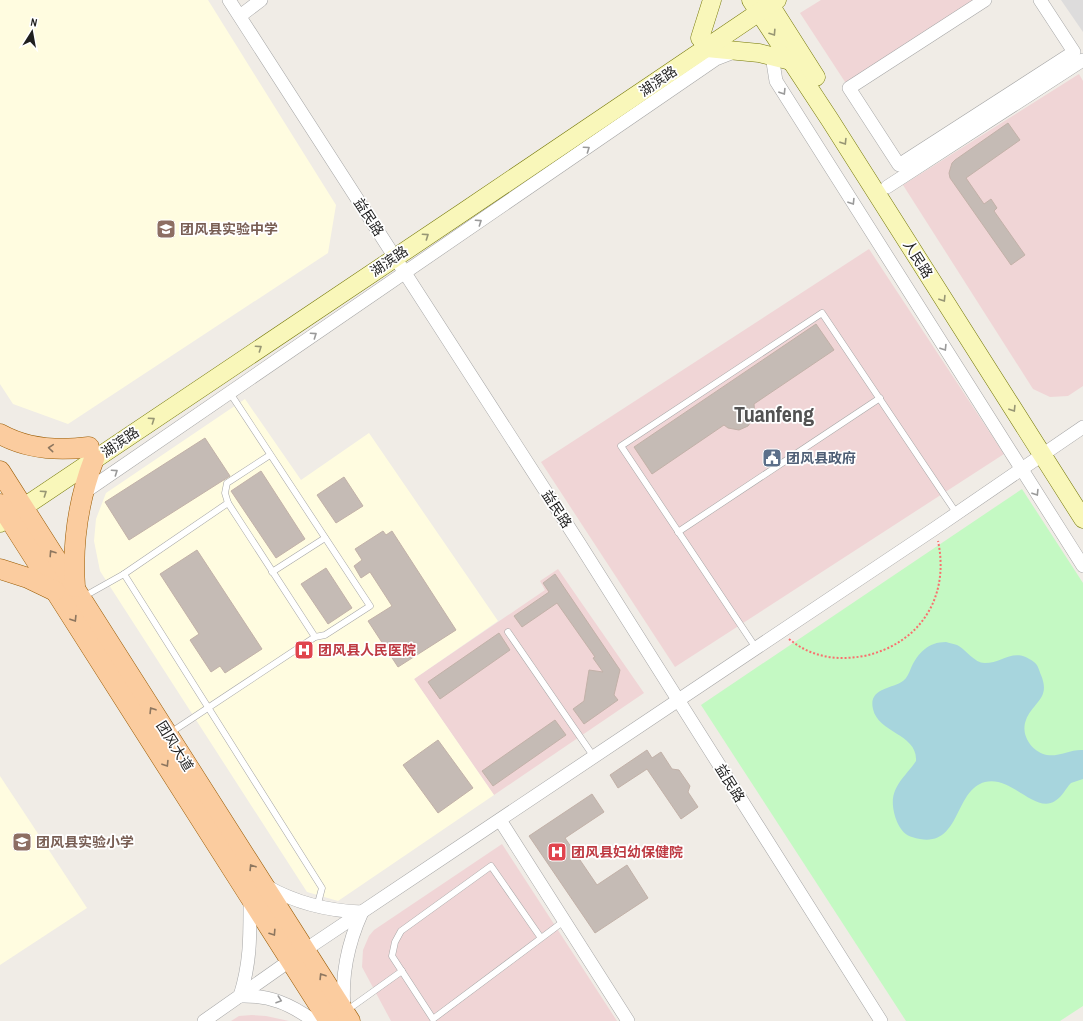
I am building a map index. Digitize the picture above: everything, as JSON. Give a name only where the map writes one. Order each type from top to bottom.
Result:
[{"type":"main road","points":[[0,434],[19,442],[49,448],[92,453],[75,530],[74,550],[78,594]]},
{"type":"main road","name":"团风大道","points":[[0,470],[7,509],[55,591],[341,1018]]},
{"type":"main road","name":"团风大道","points":[[7,509],[78,594],[168,734],[257,891]]},
{"type":"main road","points":[[0,569],[28,578],[55,591]]},
{"type":"street","name":"益民路","points":[[230,0],[678,700],[881,1021]]},
{"type":"street","points":[[240,16],[261,0]]},
{"type":"street","points":[[712,0],[704,43],[791,61]]},
{"type":"street","points":[[986,0],[849,88],[899,165],[1074,52],[1040,0]]},
{"type":"street","points":[[1050,0],[1083,53]]},
{"type":"street","name":"湖滨路","points":[[7,509],[762,3]]},
{"type":"street","name":"人民路","points":[[762,3],[791,61],[1047,451],[1083,496]]},
{"type":"street","name":"人民路","points":[[762,3],[887,187],[1047,451],[1083,520]]},
{"type":"street","points":[[82,494],[716,59],[741,50]]},
{"type":"street","points":[[772,56],[776,82],[1083,566]]},
{"type":"street","points":[[887,187],[1083,60]]},
{"type":"street","points":[[204,1021],[298,955],[957,514],[1083,427]]},
{"type":"street","points":[[500,820],[628,1021]]},
{"type":"street","points":[[240,996],[247,974],[250,957],[257,891],[289,898],[317,907],[362,912]]},
{"type":"street","points":[[341,1018],[345,965],[351,938],[362,912]]},
{"type":"street","points":[[240,996],[265,996],[276,999],[294,1007],[314,1021]]},
{"type":"lane","points":[[756,648],[621,446],[822,313],[957,514]]},
{"type":"lane","points":[[168,734],[315,637],[325,636],[370,606],[230,393]]},
{"type":"lane","points":[[678,532],[880,398]]},
{"type":"lane","points":[[270,455],[227,483],[225,493],[228,503],[315,637]]},
{"type":"lane","points":[[78,594],[124,574],[228,503]]},
{"type":"lane","points":[[272,572],[325,538]]},
{"type":"lane","points":[[124,574],[322,888],[317,907]]},
{"type":"lane","points":[[508,632],[594,757]]},
{"type":"lane","points":[[541,938],[492,866],[401,931],[395,942],[392,956],[433,1019],[564,921]]},
{"type":"lane","points":[[341,1018],[402,971]]},
{"type":"path","points":[[781,632],[803,649],[831,658],[852,658],[875,654],[898,643],[908,636],[924,619],[938,590],[941,555],[934,529]]},
{"type":"shaded area","name":"团风县实验中学","points":[[0,0],[208,0],[336,205],[328,253],[68,424],[13,404],[0,384]]},
{"type":"shaded area","points":[[821,0],[985,0],[849,88],[800,13]]},
{"type":"shaded area","points":[[1061,0],[1083,0],[1083,32]]},
{"type":"shaded area","points":[[1079,74],[1083,81],[1083,386],[1068,396],[1050,397],[1033,389],[903,185]]},
{"type":"shaded area","name":"团风县政府","points":[[869,249],[1004,454],[675,667],[541,462]]},
{"type":"shaded area","name":"团风县人民医院","points":[[245,399],[301,480],[369,433],[498,621],[414,679],[494,795],[338,901],[307,892],[100,571],[94,541],[96,519],[106,493]]},
{"type":"shaded area","points":[[558,569],[644,693],[494,795],[414,679],[545,590],[540,581]]},
{"type":"shaded area","name":"团风县实验小学","points":[[0,776],[87,908],[0,965]]},
{"type":"shaded area","points":[[502,844],[617,1021],[391,1021],[362,967],[363,950],[369,936],[374,930]]},
{"type":"shaded area","points":[[239,1016],[266,1016],[289,1021],[231,1021]]},
{"type":"green space","points":[[1022,489],[1083,583],[1083,1006],[1060,1021],[906,1021],[701,705]]},
{"type":"water","points":[[946,642],[957,645],[977,661],[985,663],[1009,656],[1020,655],[1027,657],[1035,663],[1044,683],[1044,690],[1040,700],[1026,720],[1026,737],[1032,747],[1047,755],[1056,755],[1083,750],[1083,779],[1071,783],[1058,799],[1047,804],[1039,803],[1004,784],[995,781],[985,782],[974,788],[948,829],[940,836],[928,840],[908,835],[901,829],[896,820],[893,806],[894,793],[900,782],[916,761],[915,752],[905,739],[889,729],[876,717],[872,702],[877,693],[904,680],[924,649],[934,644]]},
{"type":"building","points":[[1008,123],[1020,140],[966,178],[984,204],[991,199],[997,208],[994,211],[1025,255],[1011,265],[950,178],[949,173],[952,163],[955,160]]},
{"type":"building","points":[[816,324],[834,350],[754,404],[755,416],[748,426],[739,430],[728,428],[724,425],[652,474],[634,447]]},
{"type":"building","points":[[205,438],[230,476],[129,540],[105,502]]},
{"type":"building","points":[[261,471],[305,539],[276,558],[231,491]]},
{"type":"building","points":[[344,477],[363,506],[336,523],[317,495]]},
{"type":"building","points":[[383,531],[386,535],[392,531],[456,630],[398,667],[368,621],[392,606],[370,572],[361,578],[354,566],[362,560],[355,549]]},
{"type":"building","points":[[197,550],[262,649],[225,673],[220,666],[211,672],[190,640],[199,634],[160,574]]},
{"type":"building","points":[[326,568],[352,608],[328,624],[301,584]]},
{"type":"building","points":[[555,574],[620,670],[614,695],[618,700],[584,724],[573,709],[584,701],[589,670],[603,672],[593,658],[595,657],[557,603],[522,627],[514,616],[549,592],[543,583]]},
{"type":"building","points":[[499,633],[510,650],[440,699],[428,682]]},
{"type":"building","points":[[555,720],[566,735],[493,786],[482,771]]},
{"type":"building","points":[[438,740],[473,788],[438,813],[403,765]]},
{"type":"building","points":[[647,750],[652,758],[661,752],[672,769],[679,770],[690,786],[688,792],[698,807],[681,819],[647,769],[618,788],[610,775]]},
{"type":"building","name":"团风县妇幼保健院","points":[[592,794],[604,812],[565,838],[597,885],[627,865],[648,898],[595,933],[529,836]]},
{"type":"place","name":"团风县实验中学","points":[[166,229]]},
{"type":"place","name":"团风县政府","points":[[772,458]]},
{"type":"place","name":"团风县人民医院","points":[[304,650]]},
{"type":"place","name":"团风县实验小学","points":[[22,842]]},
{"type":"place","name":"团风县妇幼保健院","points":[[557,852]]},
{"type":"district","name":"Tuanfeng","points":[[774,414]]}]
